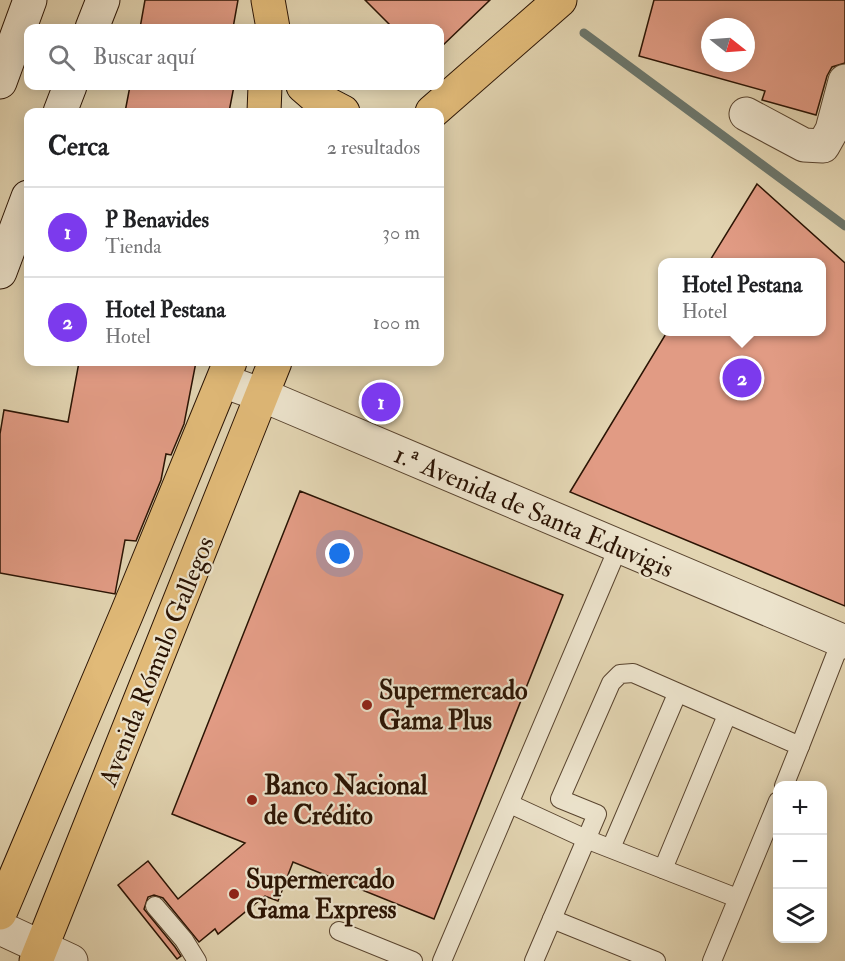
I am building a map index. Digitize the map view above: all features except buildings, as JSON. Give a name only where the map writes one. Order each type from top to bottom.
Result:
[{"type":"main road","points":[[266,24],[267,0]]},
{"type":"main road","points":[[267,0],[272,24]]},
{"type":"main road","points":[[436,108],[560,0]]},
{"type":"main road","points":[[419,108],[484,65]]},
{"type":"main road","points":[[264,108],[265,90]]},
{"type":"main road","points":[[308,90],[318,99],[335,108]]},
{"type":"main road","name":"Avenida Rómulo Gallegos","points":[[39,954],[273,366]]},
{"type":"main road","name":"Avenida Rómulo Gallegos","points":[[0,913],[226,371]]},
{"type":"street","points":[[0,82],[30,0]]},
{"type":"street","points":[[94,24],[104,0]]},
{"type":"street","points":[[746,114],[804,145],[823,146],[832,130],[845,81]]},
{"type":"street","points":[[62,108],[68,90]]},
{"type":"street","points":[[0,273],[24,208]]},
{"type":"street","name":"1.ª Avenida de Santa Eduvigis","points":[[226,371],[262,395],[618,548],[843,641]]},
{"type":"street","points":[[0,928],[39,954],[71,961]]},
{"type":"lane","points":[[441,961],[618,548]]},
{"type":"lane","points":[[786,781],[843,641]]},
{"type":"lane","points":[[534,961],[597,814],[560,798],[611,683],[620,674],[633,673],[800,746]]},
{"type":"lane","points":[[611,848],[677,694]]},
{"type":"lane","points":[[663,869],[727,715]]},
{"type":"lane","points":[[510,804],[586,839],[737,898]]},
{"type":"lane","points":[[712,961],[773,811]]},
{"type":"lane","points":[[155,906],[184,940],[198,961]]},
{"type":"lane","points":[[552,919],[656,961]]},
{"type":"lane","points":[[339,931],[413,961]]},
{"type":"waterway","points":[[584,33],[845,226]]},
{"type":"place","name":"Hotel Pestana","points":[[742,378]]},
{"type":"place","name":"P Benavides","points":[[381,402]]},
{"type":"place","name":"Supermercado Gama Plus","points":[[367,705]]},
{"type":"place","name":"Banco Nacional de Crédito","points":[[252,800]]},
{"type":"place","name":"Supermercado Gama Express","points":[[234,894]]}]
